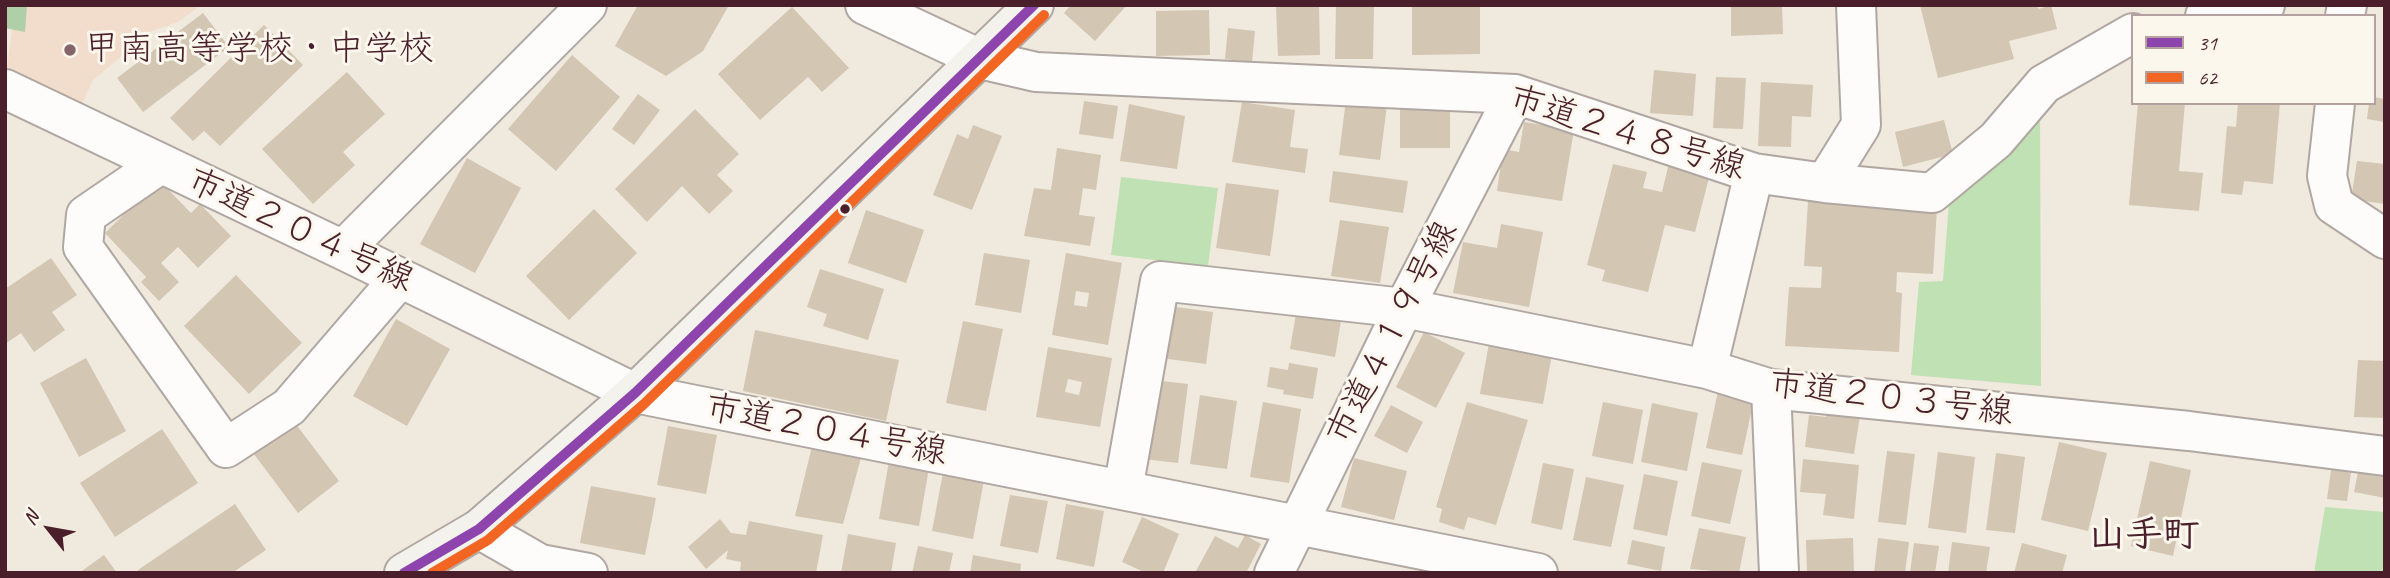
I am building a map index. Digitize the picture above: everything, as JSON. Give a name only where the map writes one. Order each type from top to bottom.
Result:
[{"type":"street","points":[[343,250],[587,5]]},
{"type":"street","name":"市道２４８号線","points":[[865,5],[980,59],[1036,72],[1515,94],[1754,173],[1932,193],[1996,140],[2044,84],[2131,34]]},
{"type":"street","points":[[404,573],[479,529],[635,393],[1034,5]]},
{"type":"street","points":[[1825,183],[1861,125],[1856,5]]},
{"type":"street","points":[[2216,14],[2265,5]]},
{"type":"street","name":"市道２０４号線","points":[[5,89],[635,393],[1538,573]]},
{"type":"street","name":"市道４１９号線","points":[[1274,573],[1404,308],[1515,94]]},
{"type":"street","points":[[2335,105],[2327,176],[2334,205],[2385,239]]},
{"type":"street","points":[[159,164],[86,215],[83,247],[226,448],[289,407],[400,278]]},
{"type":"street","points":[[1707,369],[1754,173]]},
{"type":"street","name":"市道２０３号線","points":[[1122,491],[1160,281],[1404,308],[1707,369],[1772,389],[2189,431],[2385,456]]},
{"type":"street","points":[[1772,389],[1779,573]]},
{"type":"street","points":[[479,529],[540,564],[588,573]]},
{"type":"shaded area","name":"甲南高等学校・中学校","points":[[15,5],[201,5],[178,22],[152,31],[93,80],[81,106],[7,69]]},
{"type":"green space","points":[[5,5],[27,5],[25,32],[5,28]]},
{"type":"green space","points":[[2040,113],[2041,386],[1911,375],[1919,282],[1943,281],[1949,202],[2004,160]]},
{"type":"green space","points":[[1121,177],[1218,188],[1208,266],[1111,255]]},
{"type":"green space","points":[[2325,507],[2385,512],[2385,573],[2314,573]]},
{"type":"building","points":[[638,5],[729,5],[703,51],[666,76],[615,46]]},
{"type":"building","points":[[1071,5],[1127,5],[1095,41],[1064,13]]},
{"type":"building","points":[[1319,5],[1320,55],[1278,56],[1276,6]]},
{"type":"building","points":[[1336,5],[1374,5],[1373,59],[1335,59]]},
{"type":"building","points":[[1412,5],[1480,5],[1480,54],[1412,55]]},
{"type":"building","points":[[1731,5],[1782,5],[1783,34],[1731,36]]},
{"type":"building","points":[[1920,5],[2035,5],[2039,9],[2051,5],[2057,29],[2009,41],[2014,59],[1938,78]]},
{"type":"building","points":[[792,7],[849,68],[822,92],[808,77],[760,120],[718,74]]},
{"type":"building","points":[[1209,10],[1210,55],[1156,56],[1156,11]]},
{"type":"building","points":[[203,13],[229,47],[143,112],[117,78]]},
{"type":"building","points":[[264,25],[303,65],[220,146],[204,131],[193,141],[170,118]]},
{"type":"building","points":[[1228,28],[1255,31],[1252,62],[1225,59]]},
{"type":"building","points":[[572,55],[620,97],[556,171],[508,129]]},
{"type":"building","points":[[1654,70],[1696,74],[1693,116],[1650,113]]},
{"type":"building","points":[[347,72],[385,114],[343,152],[355,165],[313,204],[262,149]]},
{"type":"building","points":[[1716,77],[1746,78],[1743,129],[1713,128]]},
{"type":"building","points":[[1761,82],[1813,85],[1811,117],[1792,116],[1791,147],[1758,146]]},
{"type":"building","points":[[638,94],[660,110],[634,145],[612,129]]},
{"type":"building","points":[[2376,97],[2385,99],[2385,122],[2367,119],[2369,105],[2376,105]]},
{"type":"building","points":[[1400,98],[1450,98],[1450,148],[1400,148]]},
{"type":"building","points":[[1346,100],[1387,105],[1380,160],[1339,155]]},
{"type":"building","points":[[1084,101],[1118,106],[1113,139],[1079,134]]},
{"type":"building","points":[[1242,102],[1295,110],[1290,147],[1308,149],[1305,173],[1232,162]]},
{"type":"building","points":[[1129,104],[1185,116],[1177,169],[1120,161]]},
{"type":"building","points":[[2138,105],[2185,105],[2179,171],[2203,173],[2199,211],[2129,205]]},
{"type":"building","points":[[2238,105],[2280,105],[2273,184],[2244,181],[2242,195],[2221,193],[2227,126],[2236,127]]},
{"type":"building","points":[[695,109],[739,154],[717,175],[733,191],[709,214],[682,186],[647,222],[615,189]]},
{"type":"building","points":[[1944,120],[1953,154],[1903,167],[1895,132]]},
{"type":"building","points":[[1524,122],[1574,130],[1562,201],[1497,191],[1503,149],[1519,152]]},
{"type":"building","points":[[973,125],[1002,136],[972,210],[933,195],[957,134],[968,139]]},
{"type":"building","points":[[1057,148],[1101,155],[1096,190],[1083,188],[1079,215],[1095,217],[1090,246],[1024,236],[1034,188],[1051,190]]},
{"type":"building","points":[[467,158],[521,188],[475,273],[420,244]]},
{"type":"building","points":[[2357,161],[2385,164],[2385,204],[2351,199]]},
{"type":"building","points":[[1669,163],[1710,174],[1695,232],[1665,225],[1648,292],[1602,281],[1605,270],[1587,265],[1613,164],[1647,172],[1643,188],[1662,192]]},
{"type":"building","points":[[1333,171],[1408,181],[1403,213],[1329,202]]},
{"type":"building","points":[[159,180],[191,213],[200,204],[231,236],[198,268],[178,247],[161,263],[179,282],[159,301],[141,282],[146,277],[105,233]]},
{"type":"building","points":[[1226,183],[1279,190],[1270,256],[1216,248]]},
{"type":"building","points":[[1808,201],[1937,208],[1933,274],[1897,272],[1896,292],[1902,293],[1899,352],[1785,346],[1789,287],[1821,288],[1822,267],[1804,266]]},
{"type":"building","points":[[594,209],[637,253],[569,320],[526,276]]},
{"type":"building","points":[[866,210],[924,230],[906,283],[848,263]]},
{"type":"building","points":[[1340,220],[1389,227],[1380,283],[1331,276]]},
{"type":"building","points":[[1501,224],[1543,232],[1529,307],[1453,293],[1463,242],[1497,248]]},
{"type":"building","points":[[984,253],[1030,260],[1021,313],[975,305]]},
{"type":"building","points":[[1066,253],[1122,263],[1108,345],[1052,335]],"holes":[[[1076,291],[1089,293],[1087,307],[1074,305]]]},
{"type":"building","points":[[51,258],[77,295],[52,312],[65,330],[34,352],[21,333],[5,344],[5,289]]},
{"type":"building","points":[[820,269],[884,289],[868,340],[823,326],[827,314],[807,307]]},
{"type":"building","points":[[236,275],[302,343],[249,394],[184,326]]},
{"type":"building","points":[[1168,306],[1213,312],[1206,364],[1161,358]]},
{"type":"building","points":[[1296,314],[1341,321],[1335,357],[1290,349]]},
{"type":"building","points":[[396,319],[450,349],[407,426],[353,396]]},
{"type":"building","points":[[963,321],[1003,329],[986,411],[946,403]]},
{"type":"building","points":[[755,330],[899,360],[886,421],[743,391]]},
{"type":"building","points":[[1424,332],[1465,353],[1436,408],[1396,387]]},
{"type":"building","points":[[1489,343],[1552,354],[1543,404],[1480,394]]},
{"type":"building","points":[[1048,347],[1112,358],[1100,427],[1036,417]],"holes":[[[1068,379],[1082,382],[1079,395],[1065,392]]]},
{"type":"building","points":[[86,358],[126,431],[79,457],[40,383]]},
{"type":"building","points":[[2358,360],[2385,361],[2385,418],[2354,417]]},
{"type":"building","points":[[1289,363],[1318,368],[1313,399],[1283,394],[1284,390],[1267,387],[1270,367],[1288,370]]},
{"type":"building","points":[[1153,380],[1188,384],[1178,463],[1143,459]]},
{"type":"building","points":[[1718,391],[1754,399],[1742,455],[1706,448]]},
{"type":"building","points":[[1200,395],[1237,401],[1227,469],[1190,464]]},
{"type":"building","points":[[1263,402],[1301,409],[1289,483],[1250,477]]},
{"type":"building","points":[[1467,402],[1528,420],[1496,525],[1468,517],[1464,530],[1439,522],[1442,509],[1436,507]]},
{"type":"building","points":[[1603,402],[1643,410],[1633,464],[1592,456]]},
{"type":"building","points":[[1652,403],[1698,413],[1687,471],[1641,462]]},
{"type":"building","points":[[1828,404],[1861,409],[1854,454],[1805,447],[1809,415],[1826,417]]},
{"type":"building","points":[[1391,405],[1423,422],[1407,453],[1374,436]]},
{"type":"building","points":[[295,423],[339,481],[298,513],[254,454]]},
{"type":"building","points":[[668,426],[717,435],[706,494],[657,485]]},
{"type":"building","points":[[162,429],[198,483],[115,537],[80,483]]},
{"type":"building","points":[[813,442],[862,454],[843,524],[795,516]]},
{"type":"building","points":[[2059,442],[2107,453],[2088,531],[2041,520]]},
{"type":"building","points":[[1887,451],[1915,454],[1906,525],[1878,522]]},
{"type":"building","points":[[1938,452],[1975,457],[1966,533],[1928,528]]},
{"type":"building","points":[[1996,453],[2025,457],[2015,533],[1986,530]]},
{"type":"building","points":[[1354,458],[1407,471],[1394,520],[1341,507]]},
{"type":"building","points":[[1803,459],[1859,465],[1854,519],[1823,515],[1826,494],[1800,492]]},
{"type":"building","points":[[889,461],[929,468],[919,526],[879,519]]},
{"type":"building","points":[[2150,461],[2191,470],[2173,556],[2131,546]]},
{"type":"building","points":[[1702,462],[1742,470],[1730,524],[1691,516]]},
{"type":"building","points":[[2360,462],[2385,467],[2385,498],[2354,492]]},
{"type":"building","points":[[1543,463],[1574,469],[1562,530],[1531,523]]},
{"type":"building","points":[[2332,463],[2352,465],[2347,501],[2327,499]]},
{"type":"building","points":[[943,473],[984,480],[973,539],[932,531]]},
{"type":"building","points":[[1644,474],[1678,481],[1667,536],[1633,529]]},
{"type":"building","points":[[1586,477],[1624,485],[1611,547],[1573,540]]},
{"type":"building","points":[[591,486],[656,498],[645,555],[580,543]]},
{"type":"building","points":[[1010,495],[1048,501],[1038,553],[1000,546]]},
{"type":"building","points":[[235,504],[266,550],[232,573],[140,573],[138,570]]},
{"type":"building","points":[[1066,504],[1104,511],[1094,567],[1056,559]]},
{"type":"building","points":[[1142,517],[1179,534],[1163,573],[1146,573],[1122,562]]},
{"type":"building","points":[[720,519],[731,533],[746,535],[749,521],[823,535],[816,573],[740,573],[741,562],[726,559],[728,550],[706,569],[688,547]]},
{"type":"building","points":[[1699,528],[1746,537],[1739,573],[1690,569]]},
{"type":"building","points":[[848,534],[896,543],[891,573],[841,573]]},
{"type":"building","points":[[1245,535],[1261,544],[1246,573],[1195,573],[1215,536],[1238,548]]},
{"type":"building","points":[[1853,538],[1854,573],[1807,573],[1806,540]]},
{"type":"building","points":[[1878,538],[1909,542],[1905,573],[1874,573]]},
{"type":"building","points":[[1632,540],[1665,547],[1661,571],[1627,564]]},
{"type":"building","points":[[1952,542],[1990,547],[1986,573],[1948,573]]},
{"type":"building","points":[[1914,543],[1939,546],[1935,573],[1910,573]]},
{"type":"building","points":[[2022,543],[2067,555],[2062,573],[2014,573]]},
{"type":"building","points":[[918,546],[953,553],[949,573],[912,573]]},
{"type":"building","points":[[104,555],[117,573],[79,573]]},
{"type":"building","points":[[973,555],[1021,564],[1020,573],[970,573]]},
{"type":"transit line","name":"31","points":[[404,573],[479,529],[635,393],[1034,5]]},
{"type":"transit line","name":"62","points":[[432,573],[488,540],[644,404],[1044,15]]},
{"type":"place","name":"甲南高等学校・中学校","points":[[70,50]]},
{"type":"district","name":"山手町","points":[[2144,536]]}]
